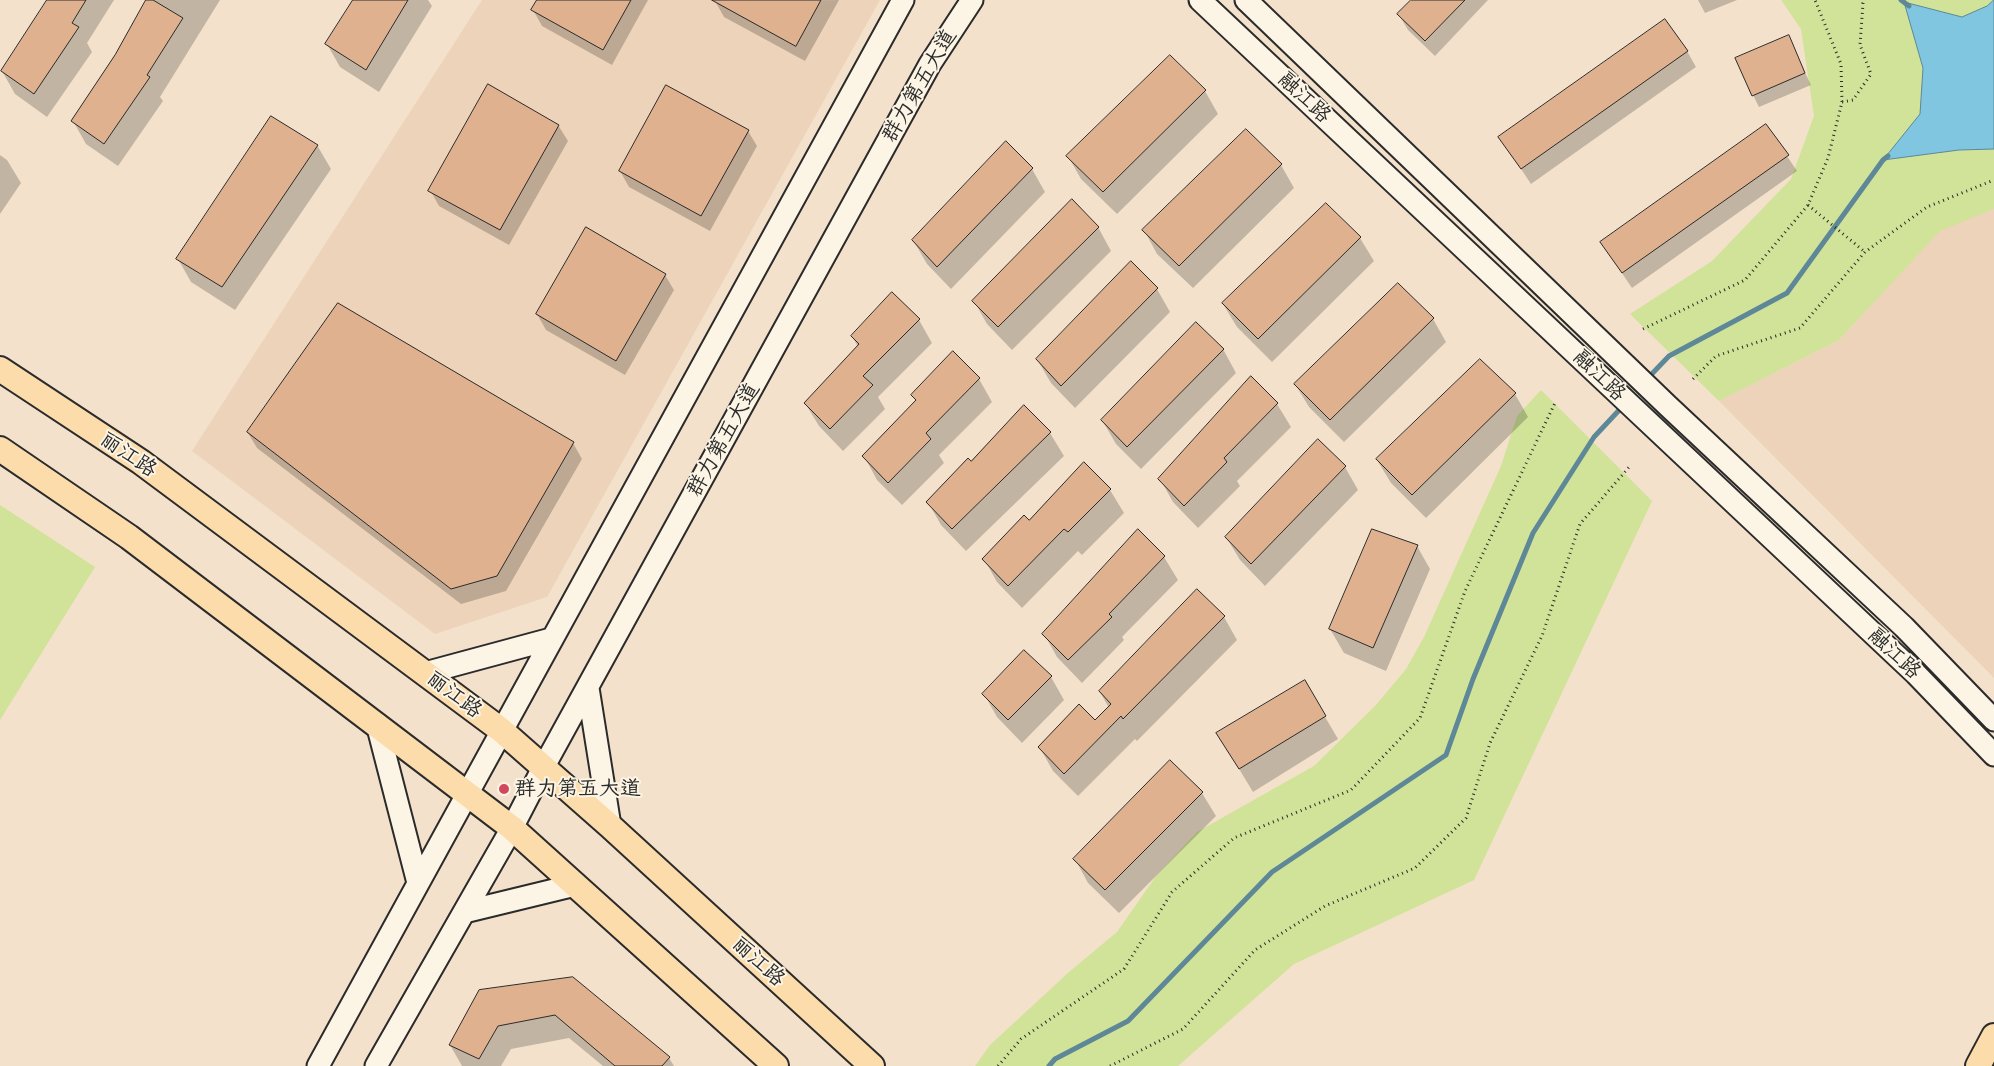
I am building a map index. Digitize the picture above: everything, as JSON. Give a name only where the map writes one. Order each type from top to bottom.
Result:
[{"type":"main road","points":[[318,1066],[551,639],[904,0]]},
{"type":"main road","name":"群力第五大道","points":[[376,1066],[512,828],[543,768],[930,64],[972,0]]},
{"type":"main road","name":"融江路","points":[[1200,0],[1916,674],[1994,755]]},
{"type":"main road","name":"融江路","points":[[1246,0],[1611,349],[1668,406],[1904,628],[1994,720]]},
{"type":"main road","name":"丽江路","points":[[0,370],[141,462],[501,730],[610,826],[872,1066]]},
{"type":"main road","points":[[0,449],[129,537],[512,828],[776,1066]]},
{"type":"main road","points":[[424,673],[551,639]]},
{"type":"main road","points":[[588,688],[610,826]]},
{"type":"main road","points":[[377,724],[418,883]]},
{"type":"main road","points":[[464,912],[574,885]]},
{"type":"main road","points":[[1978,1066],[1994,1036]]},
{"type":"path","points":[[1643,329],[1745,280],[1808,205],[1828,158],[1842,102],[1841,64],[1815,0]]},
{"type":"path","points":[[1842,102],[1853,100],[1871,74],[1860,45],[1864,1]]},
{"type":"path","points":[[1693,379],[1716,356],[1800,328],[1864,252],[1927,207],[1994,180]]},
{"type":"path","points":[[1808,205],[1864,252]]},
{"type":"path","points":[[998,1066],[1021,1039],[1124,969],[1172,892],[1234,838],[1351,790],[1420,718],[1465,591],[1555,403]]},
{"type":"path","points":[[1110,1066],[1183,1028],[1255,950],[1325,906],[1414,868],[1466,818],[1490,743],[1542,636],[1580,524],[1630,466]]},
{"type":"shaded area","points":[[482,0],[880,0],[547,597],[435,634],[192,451]]},
{"type":"shaded area","points":[[1994,209],[1994,678],[1719,401],[1839,340],[1940,230]]},
{"type":"green space","points":[[1781,0],[1994,0],[1994,209],[1940,231],[1839,340],[1719,401],[1630,314],[1712,261],[1791,179],[1814,116],[1801,29]]},
{"type":"green space","points":[[1541,390],[1652,501],[1474,880],[1294,964],[1178,1066],[975,1066],[990,1045],[1069,972],[1117,932],[1156,876],[1197,832],[1314,766],[1376,705],[1406,669],[1424,637],[1501,466],[1517,416]]},
{"type":"green space","points":[[0,505],[95,567],[0,720]]},
{"type":"water","points":[[1994,0],[1994,149],[1959,150],[1883,160],[1920,114],[1923,68],[1904,2],[1962,17],[1987,6]]},
{"type":"building","points":[[47,0],[86,0],[72,23],[79,27],[34,94],[1,71]]},
{"type":"building","points":[[146,0],[153,0],[183,18],[147,75],[150,77],[104,144],[71,121],[115,55]]},
{"type":"building","points":[[353,0],[408,0],[366,70],[325,44]]},
{"type":"building","points":[[537,0],[631,0],[603,50],[531,10]]},
{"type":"building","points":[[712,0],[821,0],[796,46]]},
{"type":"building","points":[[1411,0],[1465,0],[1425,41],[1397,14]]},
{"type":"building","points":[[1665,19],[1688,51],[1521,169],[1498,137]]},
{"type":"building","points":[[1789,35],[1805,73],[1752,96],[1735,58]]},
{"type":"building","points":[[1170,55],[1206,90],[1103,192],[1066,156]]},
{"type":"building","points":[[488,84],[559,125],[500,230],[428,191]]},
{"type":"building","points":[[666,85],[749,130],[701,216],[619,171]]},
{"type":"building","points":[[271,116],[318,145],[222,287],[176,259]]},
{"type":"building","points":[[1766,124],[1789,155],[1622,273],[1600,242]]},
{"type":"building","points":[[1246,129],[1282,164],[1179,266],[1142,230]]},
{"type":"building","points":[[1006,141],[1033,168],[937,267],[912,240]]},
{"type":"building","points":[[1072,199],[1099,227],[998,327],[972,301]]},
{"type":"building","points":[[1326,203],[1361,237],[1258,339],[1222,303]]},
{"type":"building","points":[[586,227],[666,274],[616,361],[536,314]]},
{"type":"building","points":[[1131,261],[1158,288],[1061,386],[1036,359]]},
{"type":"building","points":[[1398,283],[1434,318],[1330,420],[1294,384]]},
{"type":"building","points":[[892,292],[920,319],[863,376],[873,385],[830,429],[804,403],[859,344],[851,336]]},
{"type":"building","points":[[338,303],[574,442],[497,576],[451,589],[247,432]]},
{"type":"building","points":[[1196,322],[1224,349],[1127,447],[1101,420]]},
{"type":"building","points":[[953,351],[980,378],[926,433],[931,439],[888,483],[862,456],[916,400],[911,395]]},
{"type":"building","points":[[1480,359],[1516,393],[1412,495],[1376,459]]},
{"type":"building","points":[[1251,376],[1278,403],[1224,458],[1227,462],[1184,506],[1158,479]]},
{"type":"building","points":[[1024,405],[1051,432],[952,529],[926,502],[968,458],[971,461]]},
{"type":"building","points":[[1318,439],[1346,466],[1251,564],[1225,537]]},
{"type":"building","points":[[1084,462],[1111,489],[1068,532],[1064,529],[1008,586],[982,559],[1024,515],[1029,520]]},
{"type":"building","points":[[1138,529],[1165,556],[1109,614],[1112,617],[1068,660],[1042,634]]},
{"type":"building","points":[[1372,529],[1418,545],[1373,648],[1329,629]]},
{"type":"building","points":[[1197,589],[1225,616],[1123,719],[1121,716],[1064,774],[1038,747],[1079,704],[1095,720],[1111,704],[1099,691]]},
{"type":"building","points":[[1024,650],[1052,676],[1008,720],[982,694]]},
{"type":"building","points":[[1305,680],[1326,716],[1239,769],[1216,733]]},
{"type":"building","points":[[1170,760],[1203,792],[1105,890],[1073,859]]},
{"type":"building","points":[[573,977],[670,1057],[662,1066],[615,1066],[555,1015],[498,1026],[479,1059],[449,1045],[479,990]]},
{"type":"waterway","points":[[1901,0],[1909,6]]},
{"type":"waterway","points":[[1647,379],[1669,356],[1787,293],[1883,160],[1888,156]]},
{"type":"waterway","points":[[1049,1066],[1055,1059],[1128,1021],[1272,872],[1446,755],[1473,679],[1533,533],[1594,437],[1623,406]]},
{"type":"place","name":"群力第五大道","points":[[504,789]]}]
